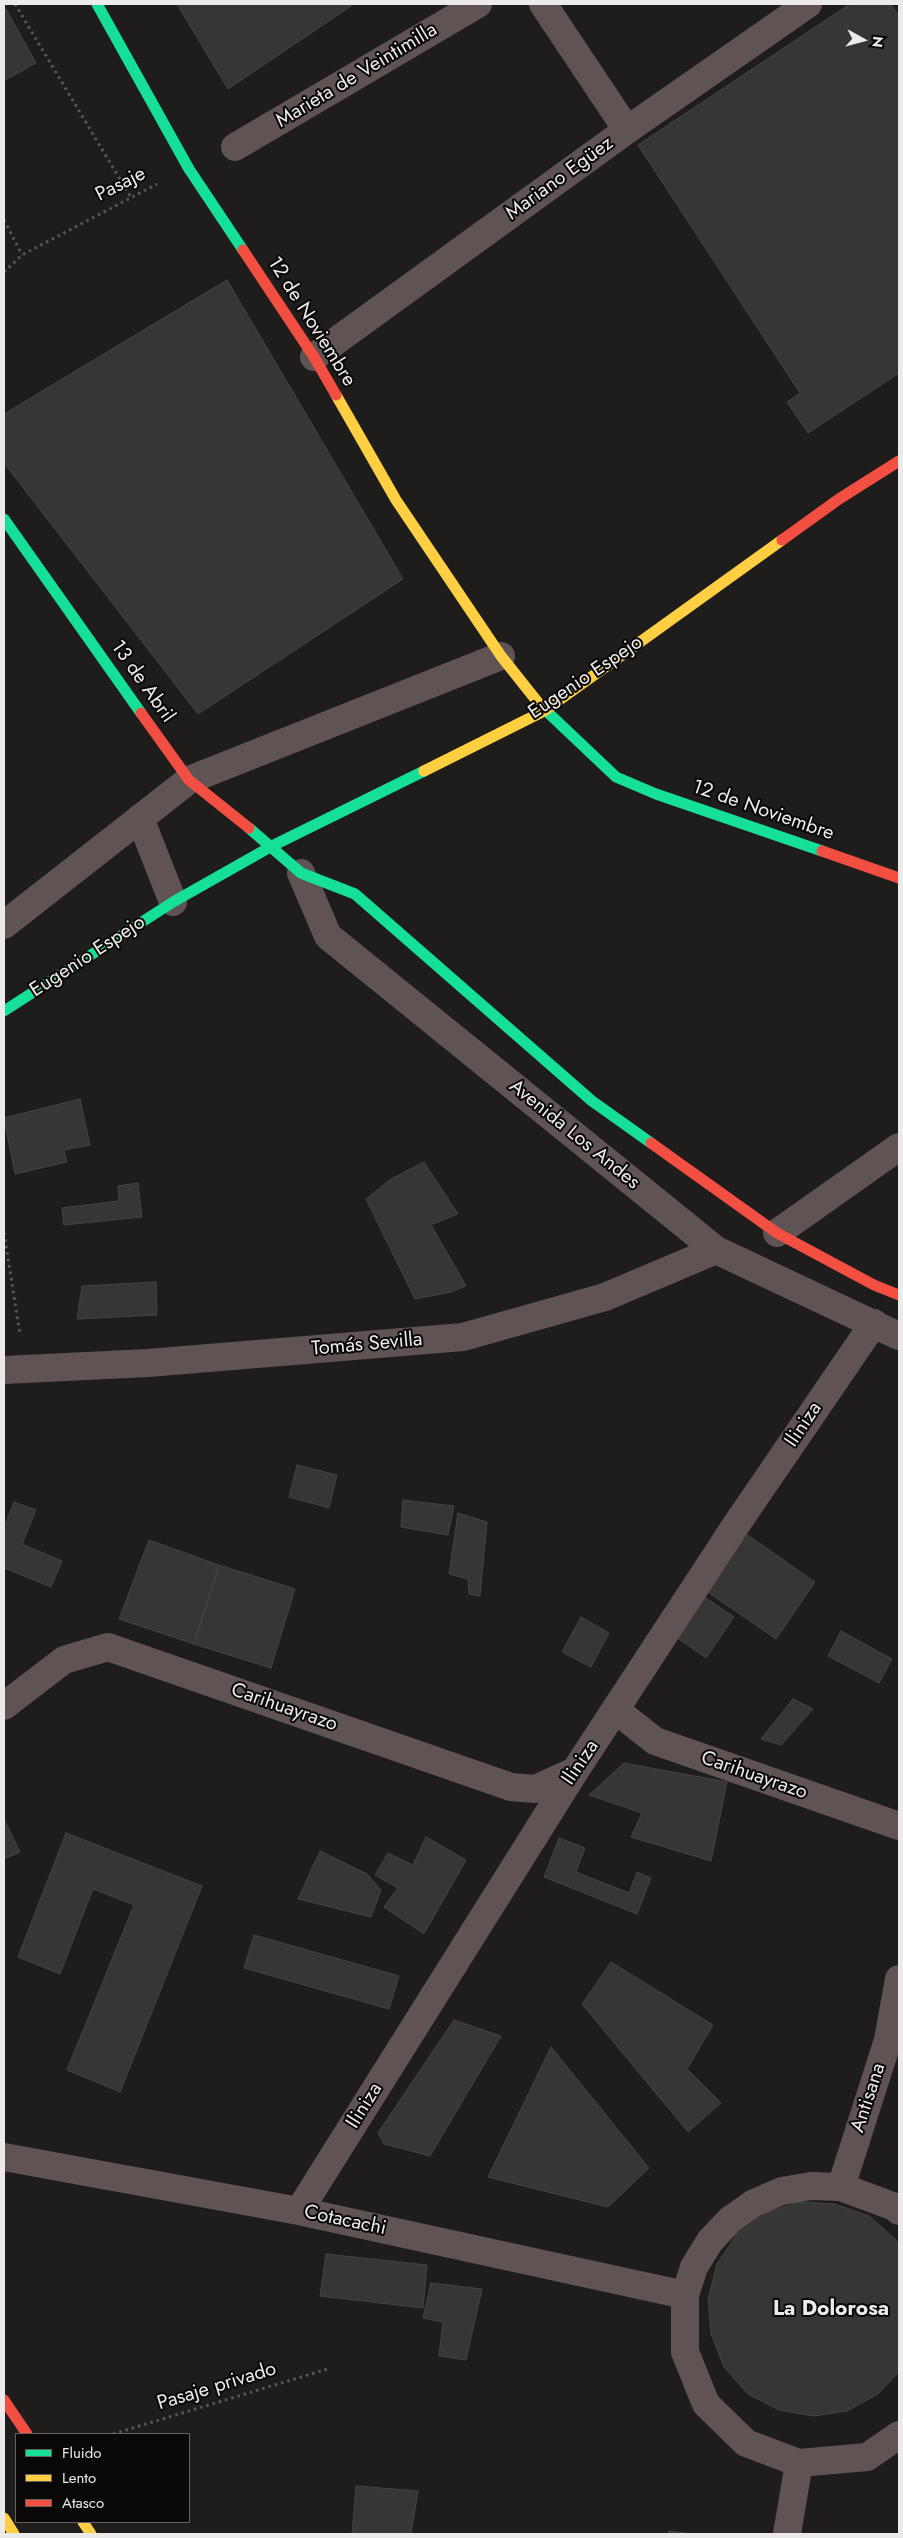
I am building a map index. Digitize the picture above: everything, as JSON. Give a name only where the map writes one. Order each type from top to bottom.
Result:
[{"type":"street","name":"12 de Noviembre","points":[[97,4],[189,169],[314,357],[396,500],[501,656],[544,711],[616,777],[656,794],[899,878]]},
{"type":"street","name":"Marieta de Veintimilla","points":[[235,148],[478,4]]},
{"type":"street","points":[[543,4],[627,130]]},
{"type":"street","name":"Mariano Egüez","points":[[314,357],[627,130],[808,4]]},
{"type":"street","name":"Eugenio Espejo","points":[[4,1011],[173,902],[272,846],[544,711],[838,499],[899,461]]},
{"type":"street","name":"13 de Abril","points":[[4,519],[189,780],[272,846]]},
{"type":"street","points":[[4,925],[189,780],[501,656]]},
{"type":"street","points":[[140,818],[173,902]]},
{"type":"street","name":"Avenida Los Andes","points":[[272,846],[301,873],[355,894],[592,1101],[777,1233],[874,1285],[899,1295]]},
{"type":"street","name":"Avenida Los Andes","points":[[301,873],[328,936],[716,1250],[899,1336]]},
{"type":"street","points":[[777,1233],[892,1160]]},
{"type":"street","name":"Tomás Sevilla","points":[[14,1369],[148,1362],[463,1337],[605,1297],[716,1250]]},
{"type":"street","name":"Iliniza","points":[[299,2211],[575,1771],[617,1711],[736,1526],[874,1323]]},
{"type":"street","name":"Carihuayrazo","points":[[4,1706],[64,1660],[108,1647],[511,1787],[535,1789],[575,1771]]},
{"type":"street","name":"Carihuayrazo","points":[[617,1711],[655,1741],[899,1826]]},
{"type":"street","name":"Antisana","points":[[841,2187],[888,2040],[899,1979]]},
{"type":"street","name":"Cotacachi","points":[[4,2157],[299,2211],[685,2295]]},
{"type":"street","points":[[899,2211],[895,2207],[841,2187],[811,2186],[782,2191],[754,2203],[730,2220],[710,2241],[694,2268],[685,2295],[685,2352],[706,2404],[746,2444],[799,2463],[867,2457],[899,2435]]},
{"type":"street","points":[[4,2400],[26,2433]]},
{"type":"street","points":[[787,2534],[799,2463]]},
{"type":"street","points":[[4,2518],[14,2534]]},
{"type":"street","points":[[84,2523],[91,2534]]},
{"type":"path","points":[[15,4],[130,196]]},
{"type":"path","name":"Pasaje","points":[[4,272],[22,254],[130,196],[189,169]]},
{"type":"path","points":[[4,220],[22,254]]},
{"type":"path","points":[[4,1233],[14,1369]]},
{"type":"path","name":"Pasaje privado","points":[[116,2433],[331,2368]]},
{"type":"building","points":[[177,4],[354,4],[228,89]]},
{"type":"building","points":[[850,4],[891,4],[899,17],[899,373],[808,433],[787,402],[800,393],[638,145]]},
{"type":"building","points":[[6,9],[36,63],[4,81],[4,10]]},
{"type":"building","points":[[227,280],[403,579],[198,714],[4,463],[4,414]]},
{"type":"building","points":[[80,1099],[90,1145],[64,1150],[67,1162],[15,1174],[4,1118]]},
{"type":"building","points":[[424,1162],[458,1214],[431,1225],[466,1286],[451,1292],[415,1299],[366,1199],[391,1179]]},
{"type":"building","points":[[138,1183],[142,1217],[64,1225],[62,1208],[119,1201],[118,1186]]},
{"type":"building","points":[[156,1282],[157,1315],[77,1319],[82,1286]]},
{"type":"building","points":[[297,1465],[337,1475],[329,1508],[289,1497]]},
{"type":"building","points":[[403,1500],[454,1506],[448,1535],[401,1527]]},
{"type":"building","points":[[14,1502],[36,1510],[22,1544],[62,1561],[51,1587],[4,1568],[4,1528]]},
{"type":"building","points":[[458,1513],[487,1522],[480,1596],[469,1594],[468,1579],[449,1574]]},
{"type":"building","points":[[742,1531],[815,1582],[776,1639],[702,1588]]},
{"type":"building","points":[[149,1540],[219,1565],[194,1644],[119,1619]]},
{"type":"building","points":[[219,1565],[295,1589],[271,1668],[194,1644]]},
{"type":"building","points":[[703,1596],[734,1617],[706,1658],[676,1637]]},
{"type":"building","points":[[581,1617],[609,1633],[591,1667],[562,1652]]},
{"type":"building","points":[[841,1631],[892,1659],[879,1683],[828,1656]]},
{"type":"building","points":[[793,1699],[813,1709],[781,1745],[761,1739]]},
{"type":"building","points":[[624,1763],[727,1782],[711,1861],[631,1837],[642,1813],[589,1795]]},
{"type":"building","points":[[4,1819],[20,1852],[4,1859]]},
{"type":"building","points":[[66,1833],[202,1886],[120,2092],[67,2070],[134,1905],[93,1889],[60,1974],[18,1957]]},
{"type":"building","points":[[426,1837],[466,1860],[424,1934],[384,1907],[398,1888],[375,1875],[388,1853],[413,1865]]},
{"type":"building","points":[[559,1838],[585,1848],[576,1872],[629,1893],[637,1872],[651,1878],[637,1914],[544,1877]]},
{"type":"building","points":[[320,1851],[367,1874],[381,1890],[371,1917],[298,1899]]},
{"type":"building","points":[[254,1935],[399,1976],[389,2009],[244,1968]]},
{"type":"building","points":[[611,1962],[713,2025],[687,2069],[721,2103],[688,2132],[582,2004]]},
{"type":"building","points":[[454,2020],[501,2036],[430,2156],[384,2144],[378,2133]]},
{"type":"building","points":[[551,2047],[649,2168],[608,2207],[488,2177]]},
{"type":"building","points":[[800,2202],[835,2204],[869,2216],[895,2239],[899,2245],[899,2372],[878,2394],[847,2411],[813,2416],[779,2410],[748,2394],[724,2367],[711,2334],[708,2299],[717,2264],[737,2234],[766,2213]]},
{"type":"building","points":[[326,2254],[427,2265],[423,2308],[320,2296]]},
{"type":"building","points":[[431,2283],[482,2289],[466,2360],[439,2356],[443,2322],[423,2318]]},
{"type":"building","points":[[356,2486],[418,2491],[411,2534],[352,2534]]},
{"type":"building","points":[[669,2531],[692,2534],[668,2534]]},
{"type":"traffic: fast","points":[[97,4],[189,169],[243,250]]},
{"type":"traffic: fast","points":[[4,519],[141,713]]},
{"type":"traffic: fast","points":[[540,705],[616,777],[656,794],[822,851]]},
{"type":"traffic: fast","points":[[4,1011],[173,902],[272,846],[424,771]]},
{"type":"traffic: fast","points":[[249,828],[301,873],[355,894],[592,1101],[651,1143]]},
{"type":"traffic: slow","points":[[336,395],[396,500],[501,656],[540,705]]},
{"type":"traffic: slow","points":[[424,771],[544,711],[782,540]]},
{"type":"traffic: slow","points":[[4,2518],[14,2534]]},
{"type":"traffic: slow","points":[[84,2523],[91,2534]]},
{"type":"traffic: jam","points":[[243,250],[314,357],[336,395]]},
{"type":"traffic: jam","points":[[782,540],[839,499],[899,461]]},
{"type":"traffic: jam","points":[[141,713],[189,780],[249,828]]},
{"type":"traffic: jam","points":[[822,851],[899,878]]},
{"type":"traffic: jam","points":[[651,1143],[777,1233],[874,1285],[899,1295]]},
{"type":"traffic: jam","points":[[4,2400],[26,2433]]},
{"type":"district","name":"La Dolorosa","points":[[831,2310]]}]
